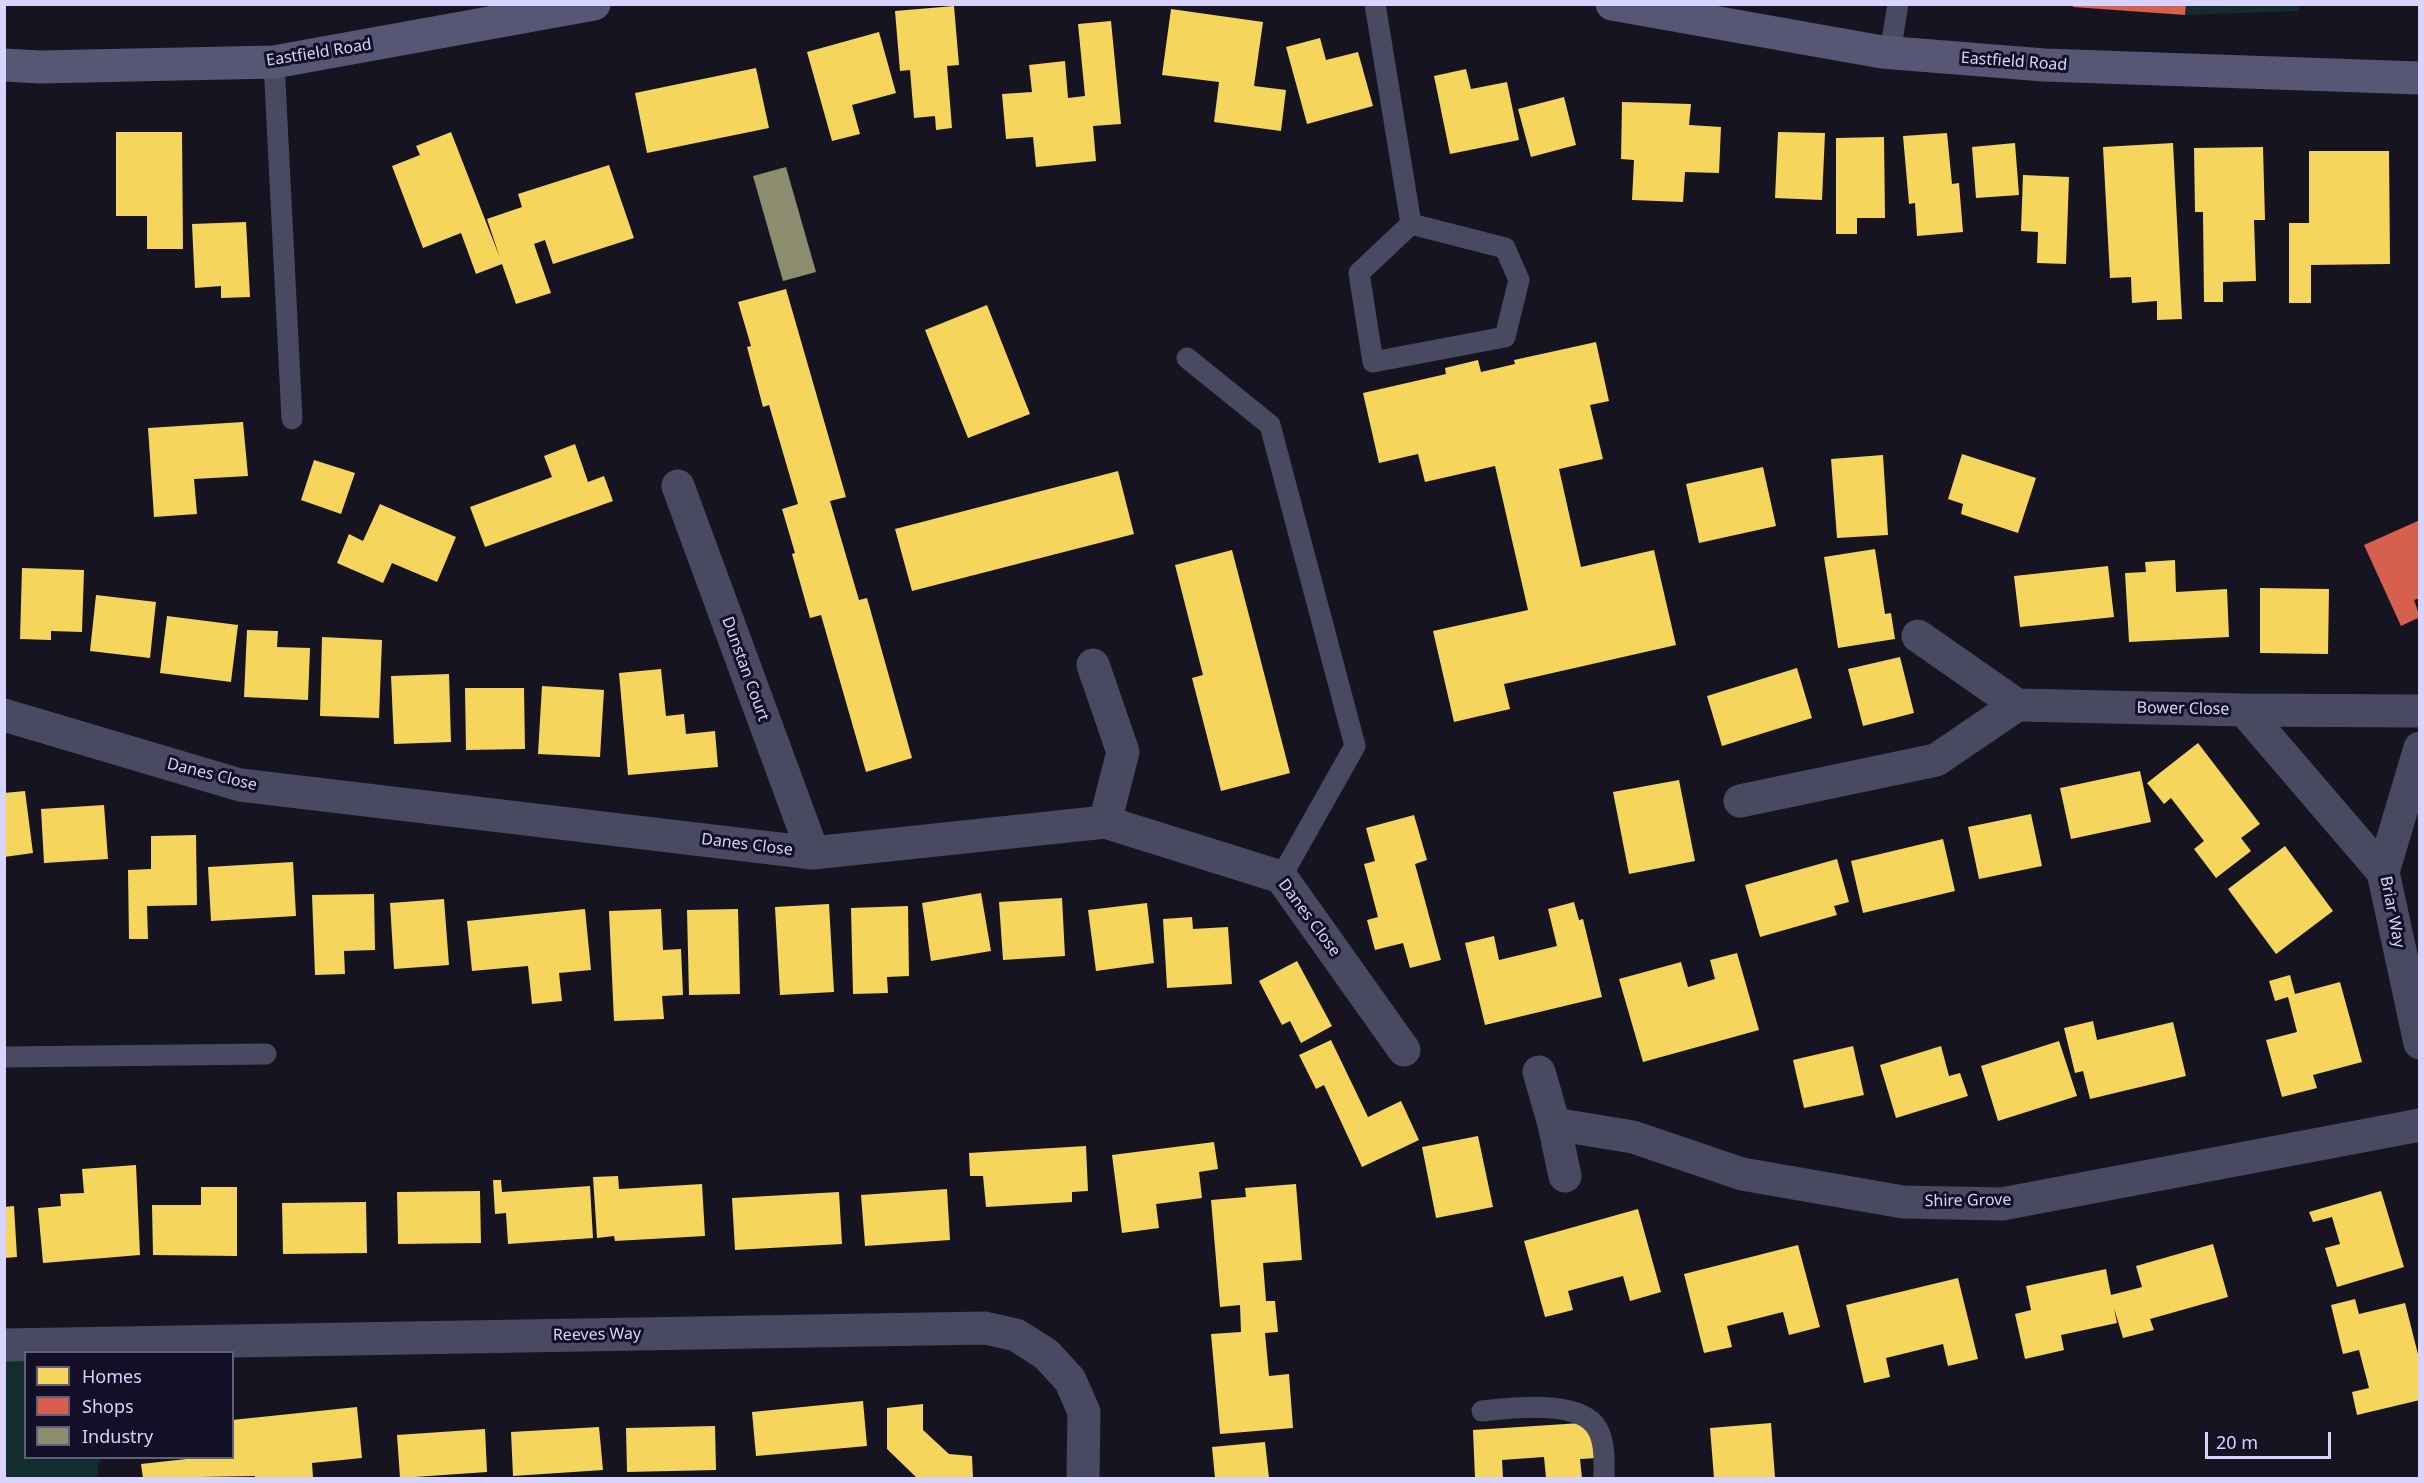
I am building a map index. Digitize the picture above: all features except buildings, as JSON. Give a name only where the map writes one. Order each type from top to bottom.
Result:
[{"type":"street","name":"Eastfield Road","points":[[4,65],[40,67],[274,62],[552,8],[594,4]]},
{"type":"street","name":"Eastfield Road","points":[[1612,4],[1890,53],[2044,65],[2420,78]]},
{"type":"street","name":"Dunstan Court","points":[[678,486],[813,853]]},
{"type":"street","points":[[1740,801],[1936,759],[2017,705],[1918,636]]},
{"type":"street","points":[[1093,665],[1123,752],[1105,822]]},
{"type":"street","name":"Bower Close","points":[[2017,705],[2244,710],[2383,872]]},
{"type":"street","points":[[2244,710],[2420,711]]},
{"type":"street","name":"Danes Close","points":[[4,715],[240,785],[813,853],[1105,822],[1281,877],[1404,1050]]},
{"type":"street","name":"Briar Way","points":[[2420,748],[2383,872],[2420,1042]]},
{"type":"street","points":[[1539,1072],[1554,1124],[1565,1176]]},
{"type":"street","name":"Shire Grove","points":[[1554,1124],[1633,1137],[1742,1174],[1903,1202],[2002,1204],[2420,1125]]},
{"type":"street","name":"Reeves Way","points":[[4,1345],[985,1328],[1016,1335],[1026,1341],[1046,1354],[1070,1380],[1084,1412],[1083,1479]]},
{"type":"lane","points":[[1375,4],[1412,224]]},
{"type":"lane","points":[[1890,53],[1898,4]]},
{"type":"lane","points":[[274,62],[292,419]]},
{"type":"lane","points":[[1412,224],[1505,248],[1520,280],[1505,337],[1373,362],[1359,273],[1412,224]]},
{"type":"lane","points":[[1187,358],[1270,425],[1355,746],[1281,877]]},
{"type":"lane","points":[[4,1057],[266,1054]]},
{"type":"lane","points":[[1482,1411],[1526,1406],[1570,1410],[1594,1424],[1604,1449],[1604,1479]]},
{"type":"green space","points":[[2186,5],[2299,5],[2299,11],[2185,15]]},
{"type":"green space","points":[[4,1351],[24,1352],[24,1459],[101,1459],[98,1465],[98,1478],[5,1478]]}]
